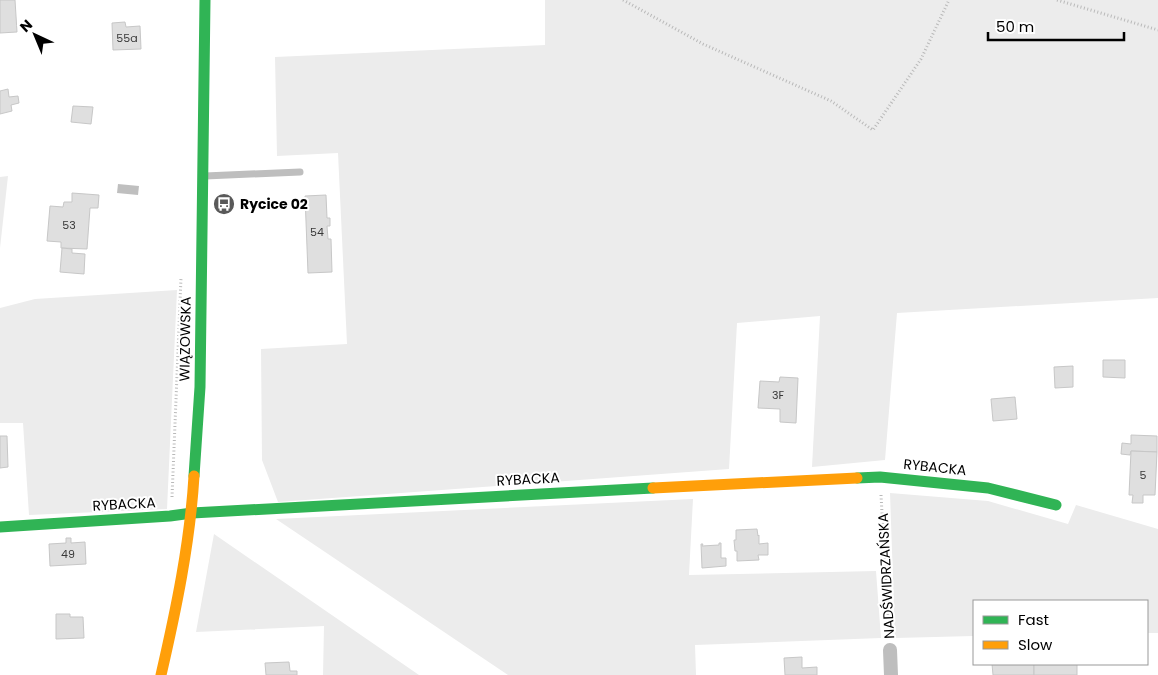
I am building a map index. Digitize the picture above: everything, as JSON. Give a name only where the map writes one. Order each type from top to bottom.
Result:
[{"type":"street","name":"WIĄZOWSKA","points":[[161,675],[192,513],[200,387],[205,0]]},
{"type":"street","name":"RYBACKA","points":[[0,526],[170,516],[192,513],[717,484],[880,477],[988,488],[1056,505]]},
{"type":"street","name":"NADŚWIDRZAŃSKA","points":[[890,650],[890,675]]},
{"type":"lane","points":[[203,176],[300,172]]},
{"type":"path","points":[[623,0],[703,44],[831,101],[873,130],[920,59],[949,0]]},
{"type":"path","points":[[1057,0],[1158,30]]},
{"type":"path","points":[[172,506],[181,276]]},
{"type":"path","name":"NADŚWIDRZAŃSKA","points":[[880,477],[890,650]]},
{"type":"shaded area","points":[[545,0],[1158,0],[1158,298],[897,313],[885,460],[812,467],[820,316],[737,323],[729,469],[278,502],[262,460],[261,349],[347,344],[338,153],[277,156],[275,57],[545,45]]},
{"type":"shaded area","points":[[8,176],[0,248],[0,177]]},
{"type":"shaded area","points":[[118,184],[139,186],[138,195],[117,193]]},
{"type":"shaded area","points":[[177,290],[167,509],[29,515],[23,423],[0,423],[0,308],[35,299]]},
{"type":"shaded area","points":[[890,493],[988,501],[1068,524],[1076,505],[1158,529],[1158,633],[1148,633],[1148,600],[973,600],[973,636],[895,638]]},
{"type":"shaded area","points":[[693,499],[689,575],[876,571],[881,638],[695,645],[696,675],[508,675],[276,519]]},
{"type":"shaded area","points":[[214,534],[419,675],[323,675],[324,626],[196,632]]},
{"type":"building","points":[[0,0],[15,0],[17,32],[0,33]]},
{"type":"building","points":[[125,22],[126,27],[140,26],[141,49],[113,50],[112,23]]},
{"type":"building","points":[[8,89],[9,97],[18,96],[19,103],[11,105],[12,111],[0,114],[0,91]]},
{"type":"building","points":[[73,106],[93,107],[91,124],[71,122]]},
{"type":"building","points":[[72,193],[99,195],[98,208],[90,208],[87,249],[61,248],[61,242],[47,241],[50,206],[63,207],[64,202],[72,202]]},
{"type":"building","points":[[326,195],[327,218],[330,218],[330,226],[327,226],[328,239],[331,239],[332,272],[308,273],[305,196]]},
{"type":"building","points":[[62,248],[72,249],[72,253],[85,254],[84,274],[60,272]]},
{"type":"building","points":[[1103,360],[1125,360],[1125,378],[1103,377]]},
{"type":"building","points":[[1073,366],[1073,387],[1055,388],[1054,367]]},
{"type":"building","points":[[780,377],[798,378],[796,423],[780,422],[780,409],[758,408],[760,381],[779,382]]},
{"type":"building","points":[[1015,397],[1017,419],[993,421],[991,399]]},
{"type":"building","points":[[1131,435],[1157,436],[1157,452],[1131,451],[1130,455],[1121,454],[1122,443],[1131,444]]},
{"type":"building","points":[[0,436],[7,436],[8,467],[0,468]]},
{"type":"building","points":[[1131,451],[1157,452],[1155,495],[1143,495],[1143,503],[1132,503],[1133,495],[1129,495]]},
{"type":"building","points":[[757,529],[759,544],[768,543],[768,555],[758,555],[759,560],[737,561],[734,540],[736,540],[736,530]]},
{"type":"building","points":[[66,538],[71,538],[71,543],[85,542],[86,564],[50,566],[49,544],[66,543]]},
{"type":"building","points":[[721,543],[721,558],[726,558],[726,566],[702,568],[701,544],[703,544],[702,546],[719,545]]},
{"type":"building","points":[[56,614],[70,614],[70,617],[83,617],[84,638],[56,639]]},
{"type":"building","points":[[802,657],[802,668],[817,667],[817,675],[785,675],[784,658]]},
{"type":"building","points":[[289,662],[290,671],[297,671],[297,675],[266,675],[265,663]]},
{"type":"building","points":[[992,665],[1034,665],[1034,675],[993,675]]},
{"type":"building","points":[[1034,665],[1077,665],[1077,675],[1034,675]]},
{"type":"traffic: fast","points":[[194,476],[200,387],[205,0]]},
{"type":"traffic: fast","points":[[857,478],[880,477],[988,488],[1056,505]]},
{"type":"traffic: fast","points":[[0,527],[192,513],[653,488]]},
{"type":"traffic: slow","points":[[161,675],[182,576],[194,476]]},
{"type":"traffic: slow","points":[[653,488],[857,478]]},
{"type":"place","name":"Rycice 02","points":[[224,204]]}]
